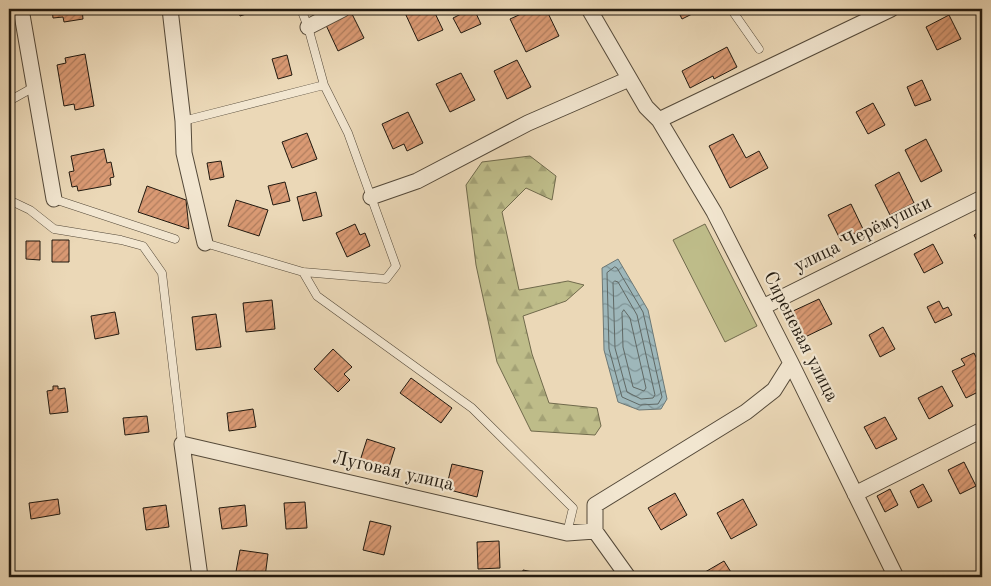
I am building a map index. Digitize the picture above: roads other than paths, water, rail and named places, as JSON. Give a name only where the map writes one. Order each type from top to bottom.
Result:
[{"type":"street","points":[[21,9],[54,199]]},
{"type":"street","points":[[170,9],[183,120],[184,153],[205,243]]},
{"type":"street","points":[[308,27],[343,9]]},
{"type":"street","name":"Сиреневая улица","points":[[589,9],[646,107],[659,120],[714,212],[791,363],[896,577]]},
{"type":"street","points":[[659,120],[891,9]]},
{"type":"street","points":[[371,198],[417,181],[528,123],[629,79]]},
{"type":"street","name":"улица Черёмушки","points":[[762,307],[982,198]]},
{"type":"street","points":[[628,577],[595,531],[595,505],[746,412],[774,390],[791,363]]},
{"type":"street","points":[[855,494],[982,430]]},
{"type":"street","points":[[182,444],[200,577]]},
{"type":"street","name":"Луговая улица","points":[[182,444],[567,533],[595,531]]},
{"type":"lane","points":[[205,243],[303,272],[386,278],[396,266],[348,133],[324,85],[301,9]]},
{"type":"lane","points":[[731,9],[759,49]]},
{"type":"lane","points":[[183,120],[324,85]]},
{"type":"lane","points":[[9,101],[34,87]]},
{"type":"lane","points":[[54,199],[175,239]]},
{"type":"lane","points":[[9,200],[30,210],[54,229],[121,240],[143,246],[162,273],[182,444]]},
{"type":"lane","points":[[303,272],[317,296],[472,408],[553,488],[573,508],[567,533]]},
{"type":"water","points":[[618,259],[648,310],[667,399],[661,409],[639,410],[618,402],[604,350],[602,268]]}]
